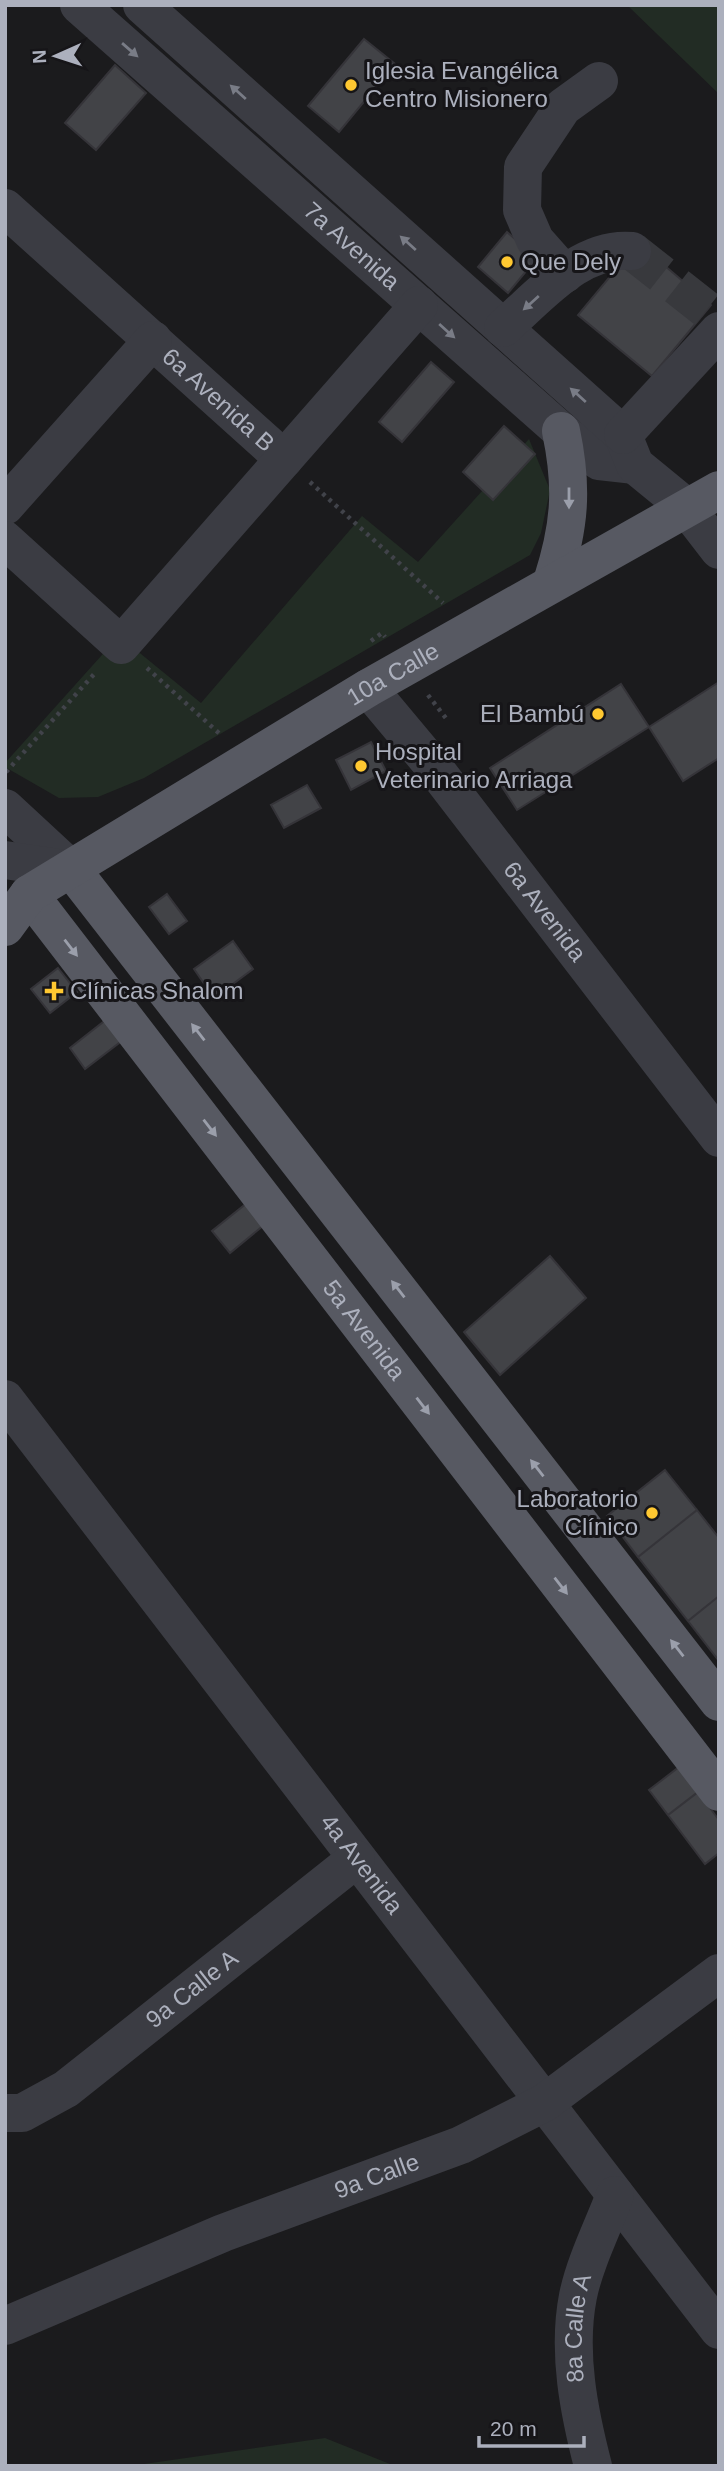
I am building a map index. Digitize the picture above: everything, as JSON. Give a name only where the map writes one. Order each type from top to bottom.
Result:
[{"type":"main road","points":[[552,582],[564,545],[570,508],[569,469],[561,431]]},
{"type":"main road","name":"10a Calle","points":[[17,882],[72,870],[368,688],[685,506],[719,490]]},
{"type":"main road","name":"5a Avenida","points":[[72,870],[719,1702]]},
{"type":"main road","points":[[5,927],[17,882]]},
{"type":"main road","name":"5a Avenida","points":[[17,882],[719,1792]]},
{"type":"main road","points":[[303,1250],[343,1218]]},
{"type":"street","name":"7a Avenida","points":[[79,5],[561,431],[599,461],[629,450]]},
{"type":"street","name":"7a Avenida","points":[[142,5],[503,328],[685,506],[719,550]]},
{"type":"street","points":[[565,274],[535,240],[522,210],[523,167],[564,107],[600,81]]},
{"type":"street","name":"6a Avenida B","points":[[10,222],[153,340],[284,459]]},
{"type":"street","points":[[503,328],[565,274],[591,258],[616,250],[632,251]]},
{"type":"street","points":[[5,540],[121,645],[419,305]]},
{"type":"street","points":[[629,450],[715,319]]},
{"type":"street","points":[[5,506],[153,340]]},
{"type":"street","name":"6a Avenida","points":[[368,688],[429,761],[719,1138]]},
{"type":"street","name":"5a Avenida","points":[[5,808],[72,870]]},
{"type":"street","points":[[5,860],[72,870]]},
{"type":"street","name":"4a Avenida","points":[[5,1399],[719,2330]]},
{"type":"street","name":"9a Calle A","points":[[13,2113],[66,2090],[356,1859]]},
{"type":"street","name":"9a Calle","points":[[5,2326],[223,2234],[461,2145],[544,2103],[719,1973]]},
{"type":"street","name":"8a Calle A","points":[[593,2466],[581,2420],[575,2334],[578,2295],[615,2195]]},
{"type":"path","name":"6a Avenida B","points":[[284,459],[430,592]]},
{"type":"path","points":[[5,773],[121,645],[249,760]]},
{"type":"path","points":[[432,699],[452,726]]},
{"type":"shaded area","points":[[627,5],[719,5],[719,94]]},
{"type":"shaded area","points":[[529,439],[550,490],[541,533],[530,555],[144,778],[98,797],[59,798],[5,767],[5,763],[119,636],[201,703],[362,516],[418,562]]},
{"type":"shaded area","points":[[325,2438],[395,2466],[130,2466]]},
{"type":"building","name":"Iglesia Evangélica Centro Misionero","points":[[364,39],[395,64],[339,132],[308,106]]},
{"type":"building","points":[[115,65],[146,93],[96,150],[65,123]]},
{"type":"building","name":"Que Dely","points":[[507,232],[537,258],[508,293],[478,267]]},
{"type":"building","points":[[638,243],[711,305],[652,376],[578,315]]},
{"type":"building","points":[[431,362],[454,382],[402,442],[379,422]]},
{"type":"building","points":[[504,426],[535,454],[493,500],[463,472]]},
{"type":"building","points":[[719,682],[719,758],[683,781],[649,727]]},
{"type":"building","points":[[621,684],[649,727],[517,810],[490,768]]},
{"type":"building","name":"Hospital Veterinario Arriaga","points":[[371,742],[386,771],[351,790],[336,760]]},
{"type":"building","points":[[307,785],[321,808],[284,828],[271,805]]},
{"type":"building","points":[[167,894],[187,921],[169,934],[149,907]]},
{"type":"building","points":[[233,941],[253,969],[214,998],[194,969]]},
{"type":"building","name":"Clínicas Shalom","points":[[58,968],[77,992],[50,1013],[31,989]]},
{"type":"building","points":[[107,1019],[123,1040],[85,1069],[70,1048]]},
{"type":"building","points":[[247,1203],[264,1225],[230,1253],[212,1231]]},
{"type":"building","points":[[550,1256],[586,1298],[500,1375],[464,1332]]},
{"type":"building","name":"Laboratorio Clínico","points":[[665,1470],[697,1510],[638,1557],[607,1516]]},
{"type":"building","points":[[697,1510],[719,1538],[719,1596],[688,1621],[638,1557]]},
{"type":"building","points":[[719,1596],[719,1661],[688,1621]]},
{"type":"building","points":[[679,1767],[698,1792],[668,1815],[649,1790]]},
{"type":"building","points":[[698,1792],[719,1820],[719,1853],[705,1864],[668,1815]]},
{"type":"tunnel","points":[[632,251],[707,310]]},
{"type":"place","name":"Iglesia Evangélica Centro Misionero","points":[[351,85]]},
{"type":"place","name":"Que Dely","points":[[507,262]]},
{"type":"place","name":"El Bambú","points":[[598,714]]},
{"type":"place","name":"Hospital Veterinario Arriaga","points":[[361,766]]},
{"type":"place","name":"Clínicas Shalom","points":[[54,991]]},
{"type":"place","name":"Laboratorio Clínico","points":[[652,1513]]}]
